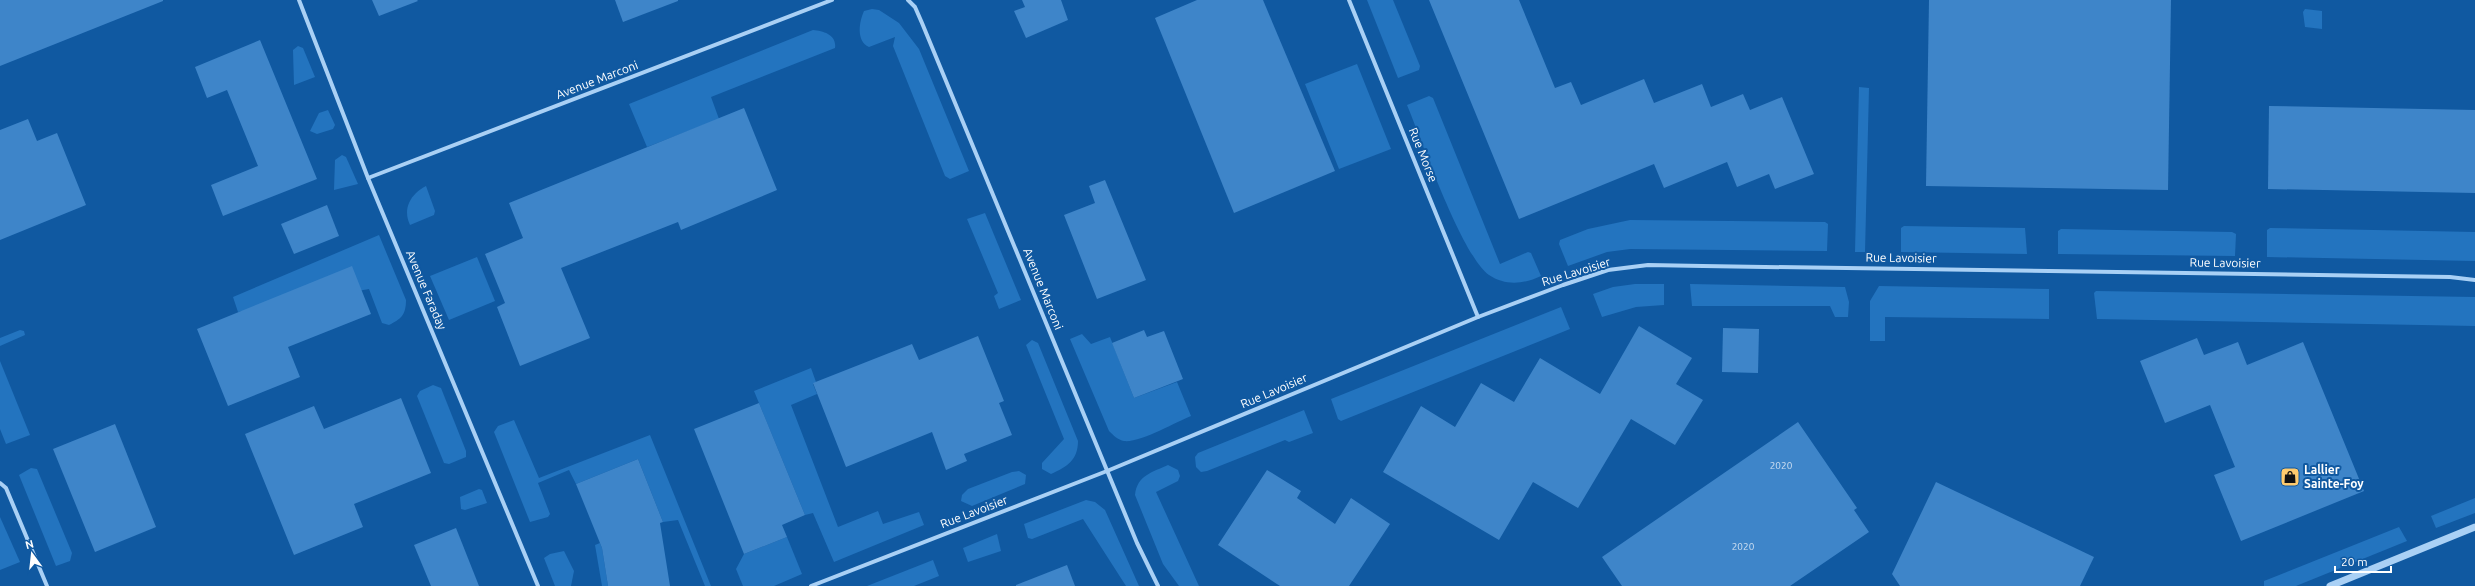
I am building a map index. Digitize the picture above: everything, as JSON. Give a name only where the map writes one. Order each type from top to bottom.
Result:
[{"type":"street","name":"Avenue Faraday","points":[[299,0],[368,178],[538,586]]},
{"type":"street","name":"Avenue Marconi","points":[[368,178],[832,0]]},
{"type":"street","name":"Avenue Marconi","points":[[908,0],[915,7],[922,23],[1136,543],[1158,586]]},
{"type":"street","name":"Rue Morse","points":[[1349,0],[1478,317]]},
{"type":"street","name":"Rue Lavoisier","points":[[811,586],[1107,471],[1478,317],[1608,270],[1648,265],[2450,277],[2475,280]]},
{"type":"street","points":[[0,483],[6,488],[47,586]]},
{"type":"street","points":[[2330,586],[2475,527]]},
{"type":"shaded area","points":[[1367,0],[1393,0],[1420,66],[1419,70],[1398,78]]},
{"type":"shaded area","points":[[872,9],[879,10],[899,23],[919,49],[969,171],[950,179],[945,176],[893,46],[895,37],[869,47],[862,40],[860,36],[860,26],[862,15],[864,11]]},
{"type":"shaded area","points":[[2305,9],[2322,11],[2322,29],[2305,27],[2303,12]]},
{"type":"shaded area","points":[[813,30],[829,34],[834,40],[835,48],[711,97],[719,119],[647,147],[629,104]]},
{"type":"shaded area","points":[[298,46],[303,48],[315,77],[294,85],[293,50]]},
{"type":"shaded area","points":[[1357,64],[1391,149],[1339,169],[1305,84]]},
{"type":"shaded area","points":[[1859,87],[1869,88],[1865,252],[1855,252]]},
{"type":"shaded area","points":[[1429,96],[1433,98],[1500,264],[1528,252],[1531,253],[1541,276],[1528,281],[1515,283],[1502,281],[1489,275],[1478,264],[1455,222],[1432,170],[1407,105]]},
{"type":"shaded area","points":[[328,110],[335,125],[333,129],[317,134],[310,131],[319,113]]},
{"type":"shaded area","points":[[342,155],[346,157],[358,184],[334,190],[335,160]]},
{"type":"shaded area","points":[[426,186],[435,211],[434,215],[410,225],[407,213],[409,202],[416,193]]},
{"type":"shaded area","points":[[985,213],[1021,300],[999,309],[994,296],[998,293],[967,219]]},
{"type":"shaded area","points":[[1630,220],[1825,222],[1828,224],[1827,251],[1630,249],[1607,252],[1568,266],[1559,244],[1560,240],[1588,229]]},
{"type":"shaded area","points":[[1904,226],[2025,228],[2027,254],[1901,252],[1901,228]]},
{"type":"shaded area","points":[[2270,228],[2475,232],[2475,261],[2267,257],[2267,230]]},
{"type":"shaded area","points":[[2061,229],[2232,232],[2236,234],[2235,256],[2058,254],[2058,231]]},
{"type":"shaded area","points":[[379,235],[406,300],[404,313],[393,323],[389,325],[382,323],[369,289],[238,312],[233,297]]},
{"type":"shaded area","points":[[477,257],[495,301],[449,320],[430,276]]},
{"type":"shaded area","points":[[1635,284],[1664,284],[1664,305],[1636,307],[1602,317],[1593,294],[1613,287]]},
{"type":"shaded area","points":[[1690,284],[1845,287],[1849,302],[1848,317],[1835,317],[1830,306],[1692,306]]},
{"type":"shaded area","points":[[1879,286],[2049,289],[2049,319],[1885,317],[1885,341],[1870,341],[1870,301]]},
{"type":"shaded area","points":[[2096,291],[2475,297],[2475,326],[2097,319],[2094,293]]},
{"type":"shaded area","points":[[1561,307],[1570,329],[1341,421],[1338,419],[1331,399]]},
{"type":"shaded area","points":[[20,330],[24,331],[25,335],[0,346],[0,338]]},
{"type":"shaded area","points":[[1082,334],[1091,344],[1110,337],[1134,398],[1177,382],[1191,416],[1158,432],[1139,439],[1124,441],[1116,437],[1109,431],[1070,339]]},
{"type":"shaded area","points":[[1032,340],[1038,343],[1078,441],[1074,458],[1062,469],[1051,474],[1042,469],[1042,463],[1064,439],[1026,345]]},
{"type":"shaded area","points":[[0,361],[30,435],[6,444],[0,429]]},
{"type":"shaded area","points":[[811,368],[816,382],[813,384],[817,394],[791,405],[838,527],[878,511],[883,524],[919,512],[924,525],[834,562],[813,513],[805,515],[754,391]]},
{"type":"shaded area","points":[[433,385],[441,388],[466,451],[466,457],[449,464],[444,463],[417,396],[420,391]]},
{"type":"shaded area","points":[[1304,410],[1313,433],[1289,442],[1285,440],[1207,471],[1201,472],[1196,467],[1195,457],[1198,453]]},
{"type":"shaded area","points":[[514,420],[539,478],[650,435],[711,586],[705,586],[678,520],[663,522],[638,459],[576,484],[569,470],[538,483],[550,514],[548,517],[530,522],[494,432],[498,426]]},
{"type":"shaded area","points":[[1168,465],[1178,470],[1180,476],[1178,481],[1156,492],[1199,586],[1179,586],[1163,564],[1135,495],[1136,488],[1142,479],[1151,472]]},
{"type":"shaded area","points":[[31,468],[37,469],[72,553],[70,561],[56,566],[19,475]]},
{"type":"shaded area","points":[[1019,471],[1026,475],[1025,484],[972,506],[961,501],[962,495],[968,489],[1012,472]]},
{"type":"shaded area","points":[[479,489],[482,490],[487,503],[465,510],[461,509],[460,497]]},
{"type":"shaded area","points":[[2475,498],[2475,513],[2436,528],[2431,516]]},
{"type":"shaded area","points":[[1086,500],[1095,502],[1105,510],[1139,586],[1126,586],[1083,519],[1032,539],[1028,538],[1024,524]]},
{"type":"shaded area","points":[[0,517],[20,562],[0,570]]},
{"type":"shaded area","points":[[2399,527],[2407,541],[2296,586],[2264,586],[2264,581]]},
{"type":"shaded area","points":[[997,534],[1001,551],[968,562],[963,548]]},
{"type":"shaded area","points":[[787,537],[802,574],[774,586],[743,586],[736,569],[744,554]]},
{"type":"shaded area","points":[[600,543],[608,586],[602,586],[595,545]]},
{"type":"shaded area","points":[[564,551],[574,571],[571,586],[555,586],[544,558],[550,554]]},
{"type":"shaded area","points":[[933,560],[939,576],[914,586],[867,586]]},
{"type":"building","points":[[0,0],[163,0],[163,1],[0,66]]},
{"type":"building","points":[[372,0],[417,0],[418,1],[379,16]]},
{"type":"building","points":[[615,0],[678,0],[678,1],[623,22]]},
{"type":"building","points":[[1022,0],[1061,0],[1068,20],[1026,38],[1014,11],[1025,7]]},
{"type":"building","points":[[1197,0],[1263,0],[1335,171],[1234,213],[1155,18]]},
{"type":"building","points":[[1429,0],[1519,0],[1555,88],[1571,82],[1581,105],[1644,79],[1654,103],[1702,84],[1711,107],[1743,94],[1750,110],[1782,97],[1814,174],[1775,189],[1769,174],[1737,187],[1727,162],[1664,188],[1654,164],[1519,219]]},
{"type":"building","points":[[1929,0],[2171,0],[2168,190],[1926,186]]},
{"type":"building","points":[[260,40],[317,179],[223,216],[211,185],[258,166],[227,90],[207,98],[195,67]]},
{"type":"building","points":[[2269,106],[2475,110],[2475,193],[2268,189]]},
{"type":"building","points":[[744,108],[777,190],[681,230],[678,222],[561,268],[590,338],[520,366],[497,307],[505,303],[485,254],[523,238],[509,203]]},
{"type":"building","points":[[28,119],[37,141],[57,133],[86,205],[0,240],[0,130]]},
{"type":"building","points":[[1105,180],[1146,280],[1097,299],[1064,215],[1095,203],[1089,186]]},
{"type":"building","points":[[327,205],[339,236],[294,254],[281,224]]},
{"type":"building","points":[[352,266],[371,314],[288,347],[300,377],[228,406],[197,329]]},
{"type":"building","points":[[1639,326],[1692,358],[1676,384],[1703,400],[1675,445],[1631,419],[1578,508],[1533,482],[1499,540],[1383,472],[1421,406],[1455,427],[1481,383],[1514,402],[1540,358],[1600,394]]},
{"type":"building","points":[[1723,328],[1759,329],[1758,373],[1722,372]]},
{"type":"building","points":[[1144,330],[1147,337],[1164,331],[1183,379],[1134,398],[1112,343]]},
{"type":"building","points":[[978,336],[1004,401],[999,403],[1012,435],[964,454],[967,461],[946,470],[932,432],[846,467],[813,383],[912,344],[919,360]]},
{"type":"building","points":[[2197,338],[2204,355],[2238,342],[2247,365],[2303,342],[2364,491],[2241,541],[2214,475],[2235,467],[2210,405],[2165,423],[2140,361]]},
{"type":"building","points":[[401,398],[431,473],[354,504],[363,527],[294,555],[245,434],[314,406],[324,429]]},
{"type":"building","points":[[759,403],[805,515],[782,525],[787,537],[744,554],[694,429]]},
{"type":"building","points":[[1798,422],[1857,508],[1854,510],[1869,532],[1790,586],[1622,586],[1602,557]]},
{"type":"building","points":[[115,424],[156,527],[95,552],[53,449]]},
{"type":"building","points":[[638,459],[663,522],[660,523],[670,586],[608,586],[602,548],[576,484]]},
{"type":"building","points":[[1267,470],[1301,491],[1297,498],[1335,524],[1351,498],[1390,524],[1349,586],[1280,586],[1218,545]]},
{"type":"building","points":[[1936,482],[2094,557],[2080,586],[1900,586],[1892,574]]},
{"type":"building","points":[[456,528],[479,586],[431,586],[414,545]]},
{"type":"building","points":[[1067,565],[1075,586],[1016,586],[1016,585]]},
{"type":"place","name":"Lallier Sainte-Foy","points":[[2290,477]]}]
